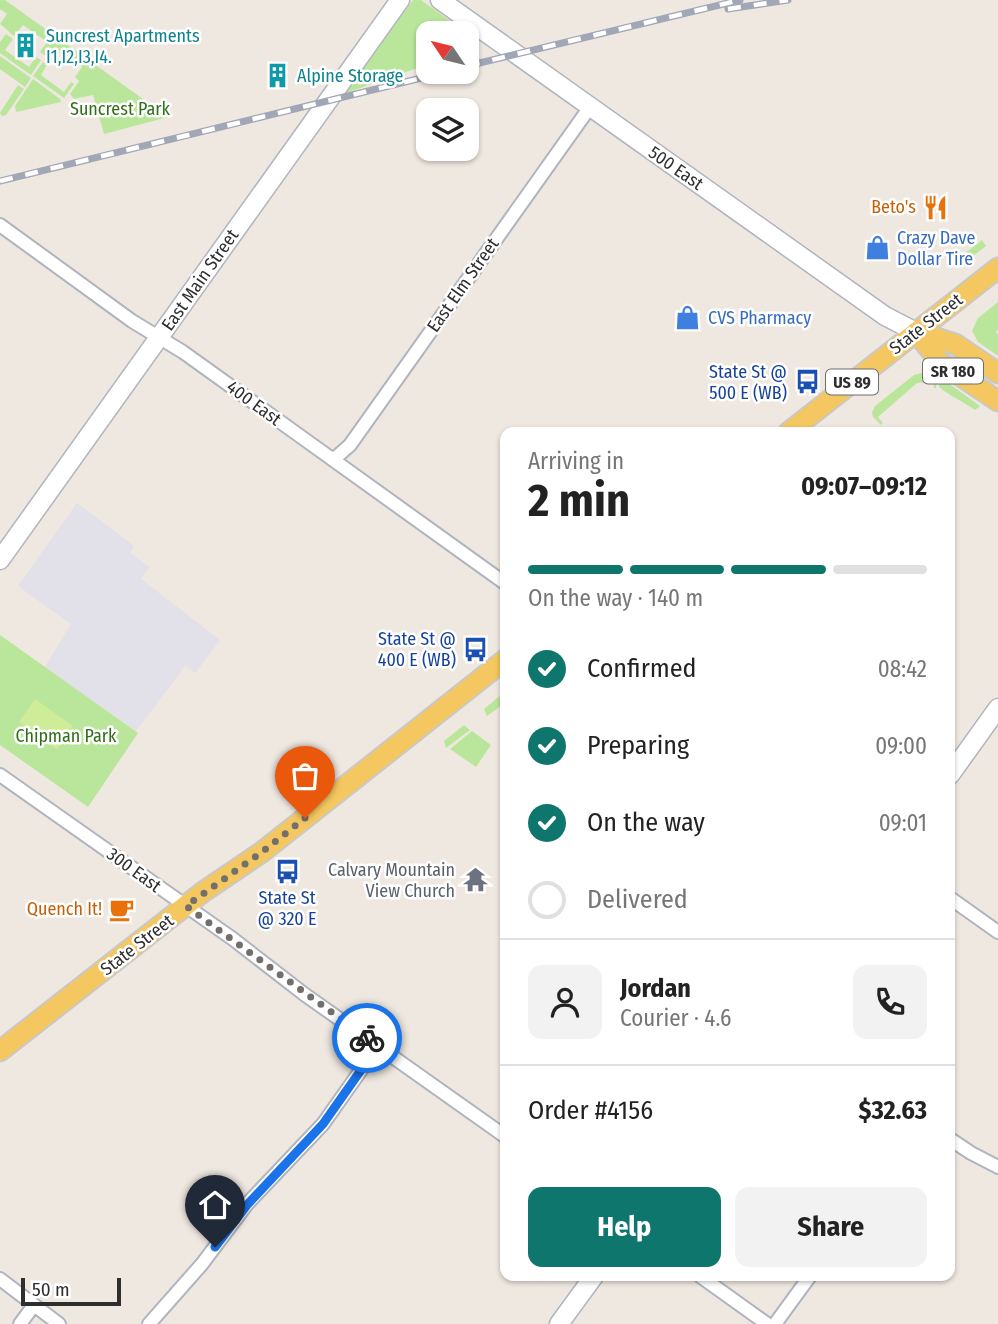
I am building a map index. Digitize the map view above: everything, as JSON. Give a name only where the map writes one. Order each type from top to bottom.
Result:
[{"type":"main road","name":"State Street","points":[[795,427],[998,268]]},
{"type":"main road","name":"500 East","points":[[916,332],[955,344],[998,373]]},
{"type":"main road","name":"500 East","points":[[916,332],[940,362],[998,401]]},
{"type":"main road","name":"State Street","points":[[0,1051],[186,906],[262,852],[500,664]]},
{"type":"street","name":"East Main Street","points":[[0,560],[400,0]]},
{"type":"street","name":"500 East","points":[[440,0],[885,316],[916,332]]},
{"type":"street","name":"East Elm Street","points":[[333,460],[350,445],[590,107]]},
{"type":"street","name":"400 East","points":[[0,225],[132,321],[183,352],[500,580]]},
{"type":"street","points":[[955,768],[998,708]]},
{"type":"street","name":"300 East","points":[[0,775],[500,1133]]},
{"type":"street","points":[[955,902],[998,932]]},
{"type":"street","points":[[149,1324],[202,1264],[247,1205],[323,1124],[378,1046]]},
{"type":"street","points":[[955,1142],[998,1167]]},
{"type":"street","points":[[0,1279],[59,1324]]},
{"type":"street","points":[[559,1324],[590,1281]]},
{"type":"street","points":[[707,1281],[767,1324]]},
{"type":"street","points":[[775,1324],[806,1281]]},
{"type":"street","points":[[20,1324],[33,1305]]},
{"type":"shaded area","points":[[77,503],[134,546],[130,553],[149,567],[141,579],[220,640],[195,673],[185,666],[136,731],[45,667],[71,624],[18,586]]},
{"type":"green space","name":"Suncrest Park","points":[[0,0],[5,0],[168,117],[104,134],[93,95],[74,99],[70,94],[79,81],[75,77],[82,67],[58,50],[51,60],[40,52],[47,42],[23,25],[14,36],[0,24],[7,14],[0,9]]},
{"type":"green space","points":[[413,0],[421,0],[450,21],[416,21],[416,69],[343,94]]},
{"type":"green space","points":[[6,34],[13,39],[5,50],[29,67],[36,57],[41,60],[31,75],[0,53],[0,42]]},
{"type":"green space","points":[[0,56],[31,78],[25,87],[0,69]]},
{"type":"green space","points":[[43,62],[47,65],[41,75],[64,92],[71,82],[74,84],[64,98],[33,76]]},
{"type":"green space","points":[[33,79],[61,102],[16,112],[15,106]]},
{"type":"green space","points":[[18,85],[24,89],[6,115],[2,116],[0,113]]},
{"type":"green space","points":[[982,240],[986,246],[964,263],[959,258]]},
{"type":"green space","points":[[998,302],[998,356],[978,342],[972,331],[978,318]]},
{"type":"green space","points":[[914,375],[937,375],[936,388],[933,382],[917,383],[878,417],[883,423],[881,425],[873,417],[875,406]]},
{"type":"green space","points":[[940,377],[980,406],[975,410],[943,390],[939,387]]},
{"type":"green space","name":"Chipman Park","points":[[0,635],[138,733],[88,807],[0,745]]},
{"type":"green space","points":[[500,696],[500,706],[487,716],[484,709]]},
{"type":"green space","points":[[35,699],[73,726],[57,749],[19,722]]},
{"type":"green space","points":[[464,725],[470,730],[446,748],[444,741]]},
{"type":"green space","points":[[472,731],[491,745],[476,767],[450,749]]},
{"type":"railway","points":[[480,63],[740,0]]},
{"type":"railway","points":[[728,9],[788,0]]},
{"type":"railway","points":[[0,181],[416,79]]},
{"type":"way so far","points":[[305,818],[186,906],[367,1038]]},
{"type":"place","name":"Suncrest Apartments I1,I2,I3,I4.","points":[[26,46]]},
{"type":"place","name":"Alpine Storage","points":[[277,76]]},
{"type":"place","name":"Beto's","points":[[936,207]]},
{"type":"place","name":"Crazy Dave Dollar Tire","points":[[877,248]]},
{"type":"place","name":"CVS Pharmacy","points":[[688,318]]},
{"type":"place","name":"State St @ 500 E (WB)","points":[[807,382]]},
{"type":"place","name":"State St @ 400 E (WB)","points":[[476,649]]},
{"type":"place","name":"State St @ 320 E","points":[[287,871]]},
{"type":"place","name":"Calvary Mountain View Church","points":[[475,880]]},
{"type":"place","name":"Quench It!","points":[[122,909]]},
{"type":"route","points":[[215,1247],[247,1205],[323,1124],[378,1046],[367,1038]]}]
